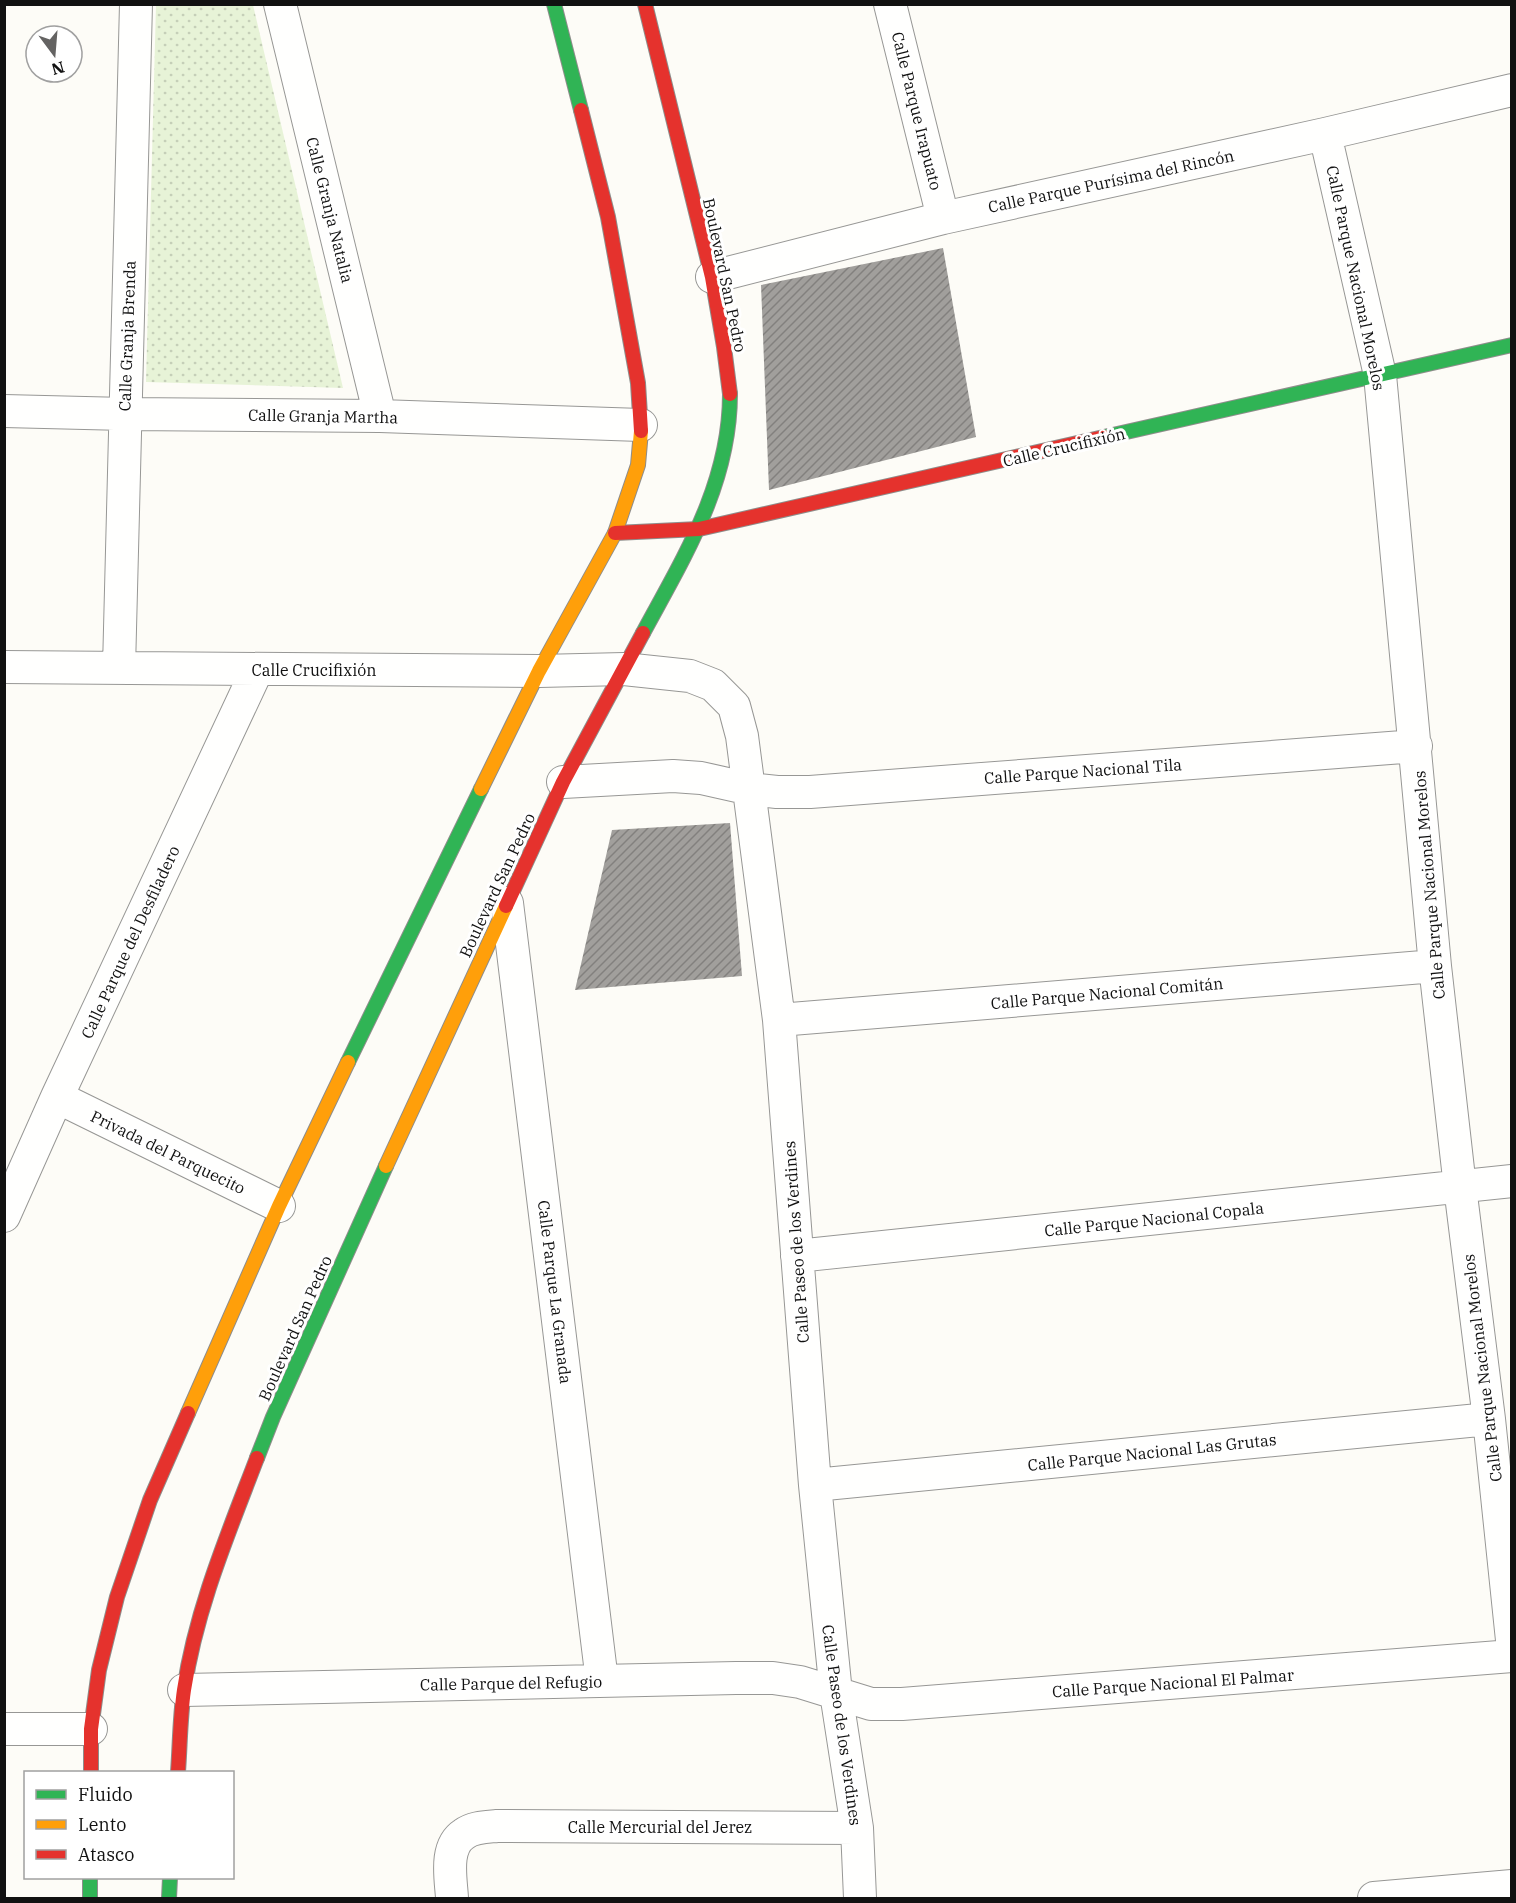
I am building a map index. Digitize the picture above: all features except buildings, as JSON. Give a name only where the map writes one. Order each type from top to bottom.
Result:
[{"type":"street","name":"Calle Granja Brenda","points":[[119,668],[136,4]]},
{"type":"street","name":"Calle Granja Natalia","points":[[280,4],[380,416]]},
{"type":"street","points":[[91,1771],[91,1729],[99,1670],[117,1597],[150,1500],[279,1206],[539,671],[615,534],[638,465],[641,425],[638,382],[608,217],[554,4]]},
{"type":"street","name":"Boulevard San Pedro","points":[[178,1771],[184,1690],[200,1615],[219,1556],[273,1417],[563,782],[699,529],[717,482],[728,433],[730,396],[724,347],[712,277],[645,4]]},
{"type":"street","name":"Calle Parque Irapuato","points":[[890,4],[943,218]]},
{"type":"street","name":"Calle Parque Purísima del Rincón","points":[[712,277],[943,218],[1325,134],[1512,90]]},
{"type":"street","name":"Calle Parque Nacional Morelos","points":[[1325,134],[1380,375],[1435,966],[1489,1419],[1512,1640]]},
{"type":"street","name":"Calle Crucifixión","points":[[615,534],[699,529],[1512,345]]},
{"type":"street","name":"Calle Granja Martha","points":[[4,411],[380,416],[641,425]]},
{"type":"street","name":"Calle Crucifixión","points":[[4,667],[539,671],[624,669]]},
{"type":"street","name":"Calle Paseo de los Verdines","points":[[624,669],[690,676],[713,685],[734,706],[742,736],[779,1020],[815,1485],[836,1693],[857,1827],[860,1899]]},
{"type":"street","name":"Calle Parque del Desfiladero","points":[[4,1216],[57,1097],[257,670]]},
{"type":"street","name":"Calle Parque Nacional Tila","points":[[563,782],[672,776],[700,778],[750,789],[810,792],[1416,746]]},
{"type":"street","name":"Calle Parque La Granada","points":[[507,903],[603,1682]]},
{"type":"street","name":"Calle Parque Nacional Comitán","points":[[779,1020],[1435,966]]},
{"type":"street","name":"Privada del Parquecito","points":[[57,1097],[279,1206]]},
{"type":"street","name":"Calle Parque Nacional Copala","points":[[797,1256],[1512,1181]]},
{"type":"street","name":"Calle Parque Nacional Las Grutas","points":[[815,1485],[1489,1419]]},
{"type":"street","name":"Calle Parque Nacional El Palmar","points":[[836,1693],[871,1704],[902,1704],[1512,1656]]},
{"type":"street","name":"Calle Parque del Refugio","points":[[184,1690],[773,1678],[800,1682],[836,1693]]},
{"type":"street","points":[[4,1729],[91,1729]]},
{"type":"street","name":"Calle Mercurial del Jerez","points":[[452,1899],[450,1864],[454,1845],[464,1834],[478,1828],[497,1826],[857,1827]]},
{"type":"street","points":[[90,1879],[90,1899]]},
{"type":"street","points":[[169,1899],[170,1879]]},
{"type":"street","points":[[1374,1899],[1512,1886]]},
{"type":"green space","points":[[156,5],[253,5],[343,388],[146,382]]},
{"type":"traffic: fast","points":[[554,4],[581,110]]},
{"type":"traffic: fast","points":[[1104,437],[1512,345]]},
{"type":"traffic: fast","points":[[643,633],[689,548],[713,489],[728,427],[730,394]]},
{"type":"traffic: fast","points":[[348,1062],[481,789]]},
{"type":"traffic: fast","points":[[257,1458],[273,1417],[386,1166]]},
{"type":"traffic: fast","points":[[90,1879],[90,1898]]},
{"type":"traffic: fast","points":[[169,1898],[170,1879]]},
{"type":"traffic: slow","points":[[481,789],[539,671],[615,533],[638,465],[641,431]]},
{"type":"traffic: slow","points":[[386,1166],[506,906]]},
{"type":"traffic: slow","points":[[188,1413],[279,1206],[348,1062]]},
{"type":"traffic: jam","points":[[645,4],[712,277],[730,394]]},
{"type":"traffic: jam","points":[[581,110],[608,217],[638,383],[641,431]]},
{"type":"traffic: jam","points":[[615,533],[699,529],[1104,437]]},
{"type":"traffic: jam","points":[[506,906],[563,782],[643,633]]},
{"type":"traffic: jam","points":[[91,1771],[91,1729],[99,1670],[117,1597],[150,1500],[188,1413]]},
{"type":"traffic: jam","points":[[178,1771],[183,1700],[196,1630],[224,1543],[257,1458]]}]
